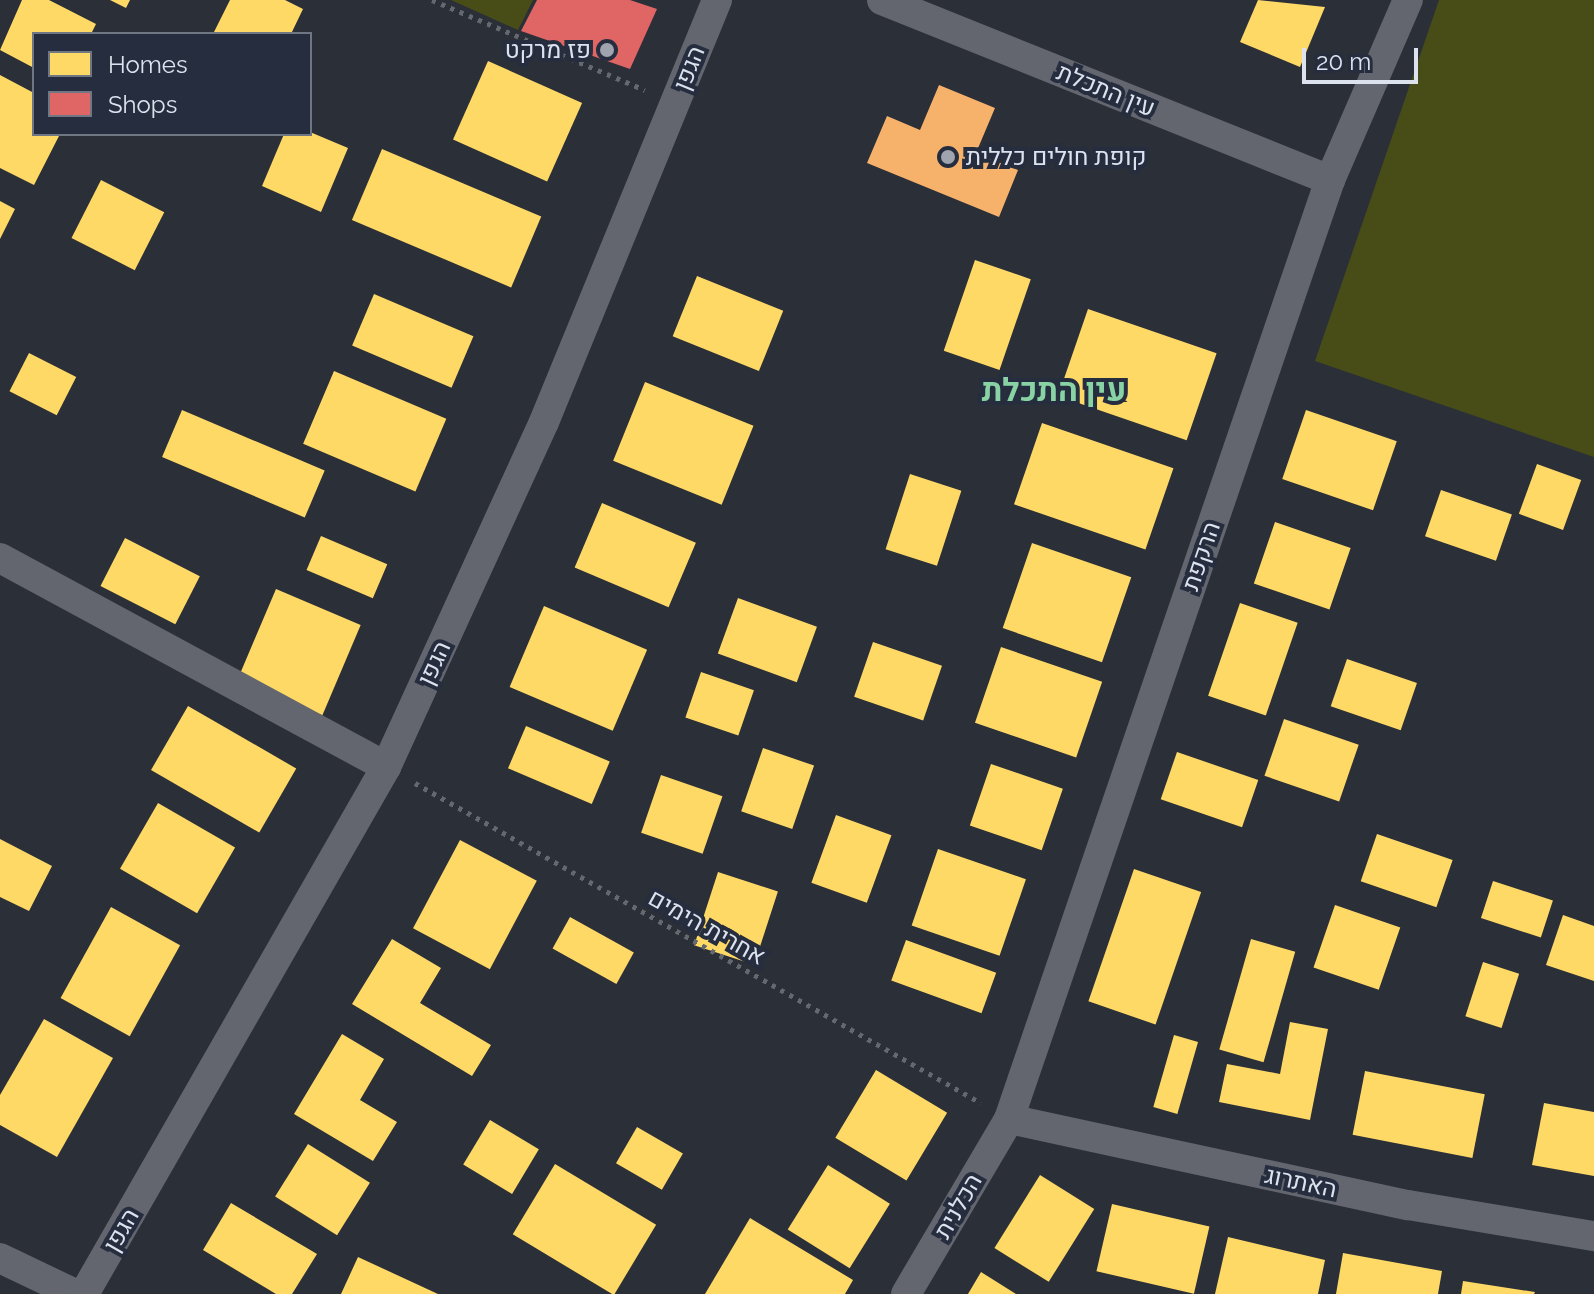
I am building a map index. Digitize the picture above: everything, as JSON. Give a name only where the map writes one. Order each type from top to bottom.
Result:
[{"type":"street","name":"הגפן","points":[[84,1294],[386,767],[544,422],[717,0]]},
{"type":"street","name":"עין התכלת","points":[[882,0],[1330,180]]},
{"type":"street","name":"הרקפת","points":[[1009,1119],[1330,180],[1408,0]]},
{"type":"street","points":[[0,558],[386,767]]},
{"type":"street","name":"האתרוג","points":[[1009,1119],[1408,1205],[1594,1236]]},
{"type":"street","name":"הכלנית","points":[[906,1294],[1009,1119]]},
{"type":"street","points":[[0,1258],[75,1294]]},
{"type":"path","points":[[432,0],[675,101]]},
{"type":"path","name":"אחרית הימים","points":[[386,767],[1009,1119]]},
{"type":"green space","points":[[451,0],[533,0],[518,30]]},
{"type":"green space","points":[[1439,0],[1594,0],[1594,457],[1315,361]]},
{"type":"building: Homes","points":[[22,0],[49,0],[96,24],[92,32],[32,32],[32,67],[0,50]]},
{"type":"building: Homes","points":[[110,0],[130,0],[126,8]]},
{"type":"building: Homes","points":[[230,0],[285,0],[303,9],[292,32],[214,32]]},
{"type":"building: Homes","points":[[1258,0],[1325,7],[1300,67],[1240,42]]},
{"type":"building: Homes","points":[[488,61],[582,103],[547,181],[453,140]]},
{"type":"building: Homes","points":[[0,75],[32,92],[32,136],[59,136],[34,185],[0,168]]},
{"type":"building: Homes","points":[[312,133],[348,148],[321,212],[262,186],[283,136],[312,136]]},
{"type":"building: Homes","points":[[382,149],[541,217],[511,287],[352,220]]},
{"type":"building: Homes","points":[[101,180],[164,212],[135,270],[71,238]]},
{"type":"building: Homes","points":[[0,201],[15,209],[0,239]]},
{"type":"building: Homes","points":[[975,260],[1031,279],[1000,370],[944,351]]},
{"type":"building: Homes","points":[[697,276],[783,311],[759,371],[673,336]]},
{"type":"building: Homes","points":[[374,294],[473,336],[452,388],[352,346]]},
{"type":"building: Homes","points":[[1088,309],[1217,353],[1187,440],[1058,396]]},
{"type":"building: Homes","points":[[29,353],[76,377],[57,415],[9,391]]},
{"type":"building: Homes","points":[[334,371],[446,419],[415,491],[303,444]]},
{"type":"building: Homes","points":[[645,382],[753,426],[722,505],[613,461]]},
{"type":"building: Homes","points":[[182,410],[325,471],[305,518],[162,457]]},
{"type":"building: Homes","points":[[1306,410],[1397,441],[1373,510],[1282,479]]},
{"type":"building: Homes","points":[[1042,423],[1173,468],[1145,550],[1014,504]]},
{"type":"building: Homes","points":[[1537,464],[1581,480],[1563,530],[1519,514]]},
{"type":"building: Homes","points":[[910,474],[961,491],[937,566],[886,549]]},
{"type":"building: Homes","points":[[1441,490],[1512,514],[1496,561],[1425,536]]},
{"type":"building: Homes","points":[[602,503],[696,543],[669,607],[575,567]]},
{"type":"building: Homes","points":[[1275,522],[1351,548],[1329,610],[1254,583]]},
{"type":"building: Homes","points":[[321,536],[387,564],[373,598],[307,570]]},
{"type":"building: Homes","points":[[125,538],[200,576],[175,624],[100,586]]},
{"type":"building: Homes","points":[[1032,543],[1131,577],[1102,662],[1003,628]]},
{"type":"building: Homes","points":[[276,589],[361,625],[322,715],[238,679]]},
{"type":"building: Homes","points":[[738,598],[817,627],[797,682],[718,653]]},
{"type":"building: Homes","points":[[1240,603],[1298,623],[1266,716],[1208,696]]},
{"type":"building: Homes","points":[[544,606],[647,650],[613,731],[510,687]]},
{"type":"building: Homes","points":[[873,642],[942,666],[923,721],[854,697]]},
{"type":"building: Homes","points":[[1001,647],[1102,682],[1076,757],[975,723]]},
{"type":"building: Homes","points":[[1347,659],[1417,683],[1401,730],[1331,706]]},
{"type":"building: Homes","points":[[701,672],[754,690],[738,736],[685,717]]},
{"type":"building: Homes","points":[[188,706],[296,768],[259,833],[151,770]]},
{"type":"building: Homes","points":[[1284,719],[1359,745],[1339,801],[1264,776]]},
{"type":"building: Homes","points":[[526,726],[610,762],[592,804],[508,768]]},
{"type":"building: Homes","points":[[763,748],[814,766],[792,829],[741,811]]},
{"type":"building: Homes","points":[[1177,752],[1258,780],[1242,827],[1161,799]]},
{"type":"building: Homes","points":[[991,764],[1063,789],[1042,850],[970,825]]},
{"type":"building: Homes","points":[[661,775],[722,796],[703,854],[641,833]]},
{"type":"building: Homes","points":[[158,803],[235,848],[197,913],[120,869]]},
{"type":"building: Homes","points":[[836,815],[891,835],[867,903],[811,883]]},
{"type":"building: Homes","points":[[1377,834],[1453,860],[1436,907],[1361,881]]},
{"type":"building: Homes","points":[[0,839],[52,866],[29,911],[0,897]]},
{"type":"building: Homes","points":[[460,840],[537,881],[490,969],[413,928]]},
{"type":"building: Homes","points":[[938,849],[1026,879],[1000,956],[912,926]]},
{"type":"building: Homes","points":[[1134,869],[1201,892],[1156,1024],[1088,1001]]},
{"type":"building: Homes","points":[[718,872],[778,891],[754,965],[694,945]]},
{"type":"building: Homes","points":[[1493,881],[1553,900],[1541,938],[1481,918]]},
{"type":"building: Homes","points":[[1335,905],[1400,927],[1379,990],[1314,967]]},
{"type":"building: Homes","points":[[111,907],[180,945],[130,1036],[61,998]]},
{"type":"building: Homes","points":[[1563,915],[1594,926],[1594,981],[1546,965]]},
{"type":"building: Homes","points":[[570,917],[634,952],[616,984],[553,948]]},
{"type":"building: Homes","points":[[392,939],[441,968],[420,1003],[491,1045],[472,1076],[352,1004]]},
{"type":"building: Homes","points":[[1251,939],[1295,952],[1264,1062],[1219,1050]]},
{"type":"building: Homes","points":[[906,940],[996,973],[982,1013],[891,980]]},
{"type":"building: Homes","points":[[1483,962],[1519,974],[1502,1028],[1465,1016]]},
{"type":"building: Homes","points":[[44,1019],[113,1058],[57,1157],[0,1125],[0,1095]]},
{"type":"building: Homes","points":[[1290,1022],[1328,1029],[1310,1120],[1219,1102],[1227,1064],[1280,1074]]},
{"type":"building: Homes","points":[[342,1034],[384,1059],[360,1100],[397,1122],[373,1161],[294,1114]]},
{"type":"building: Homes","points":[[1174,1035],[1198,1042],[1177,1114],[1153,1107]]},
{"type":"building: Homes","points":[[876,1070],[947,1113],[906,1180],[835,1138]]},
{"type":"building: Homes","points":[[1365,1071],[1485,1094],[1472,1158],[1353,1135]]},
{"type":"building: Homes","points":[[1544,1103],[1594,1112],[1594,1176],[1532,1165]]},
{"type":"building: Homes","points":[[490,1120],[539,1149],[512,1194],[463,1165]]},
{"type":"building: Homes","points":[[637,1127],[683,1154],[662,1190],[616,1163]]},
{"type":"building: Homes","points":[[308,1144],[370,1183],[337,1235],[275,1197]]},
{"type":"building: Homes","points":[[555,1164],[656,1225],[615,1294],[513,1234]]},
{"type":"building: Homes","points":[[828,1165],[890,1204],[850,1268],[788,1229]]},
{"type":"building: Homes","points":[[1040,1175],[1094,1209],[1049,1282],[994,1248]]},
{"type":"building: Homes","points":[[231,1203],[317,1254],[292,1294],[276,1294],[203,1250]]},
{"type":"building: Homes","points":[[1112,1204],[1209,1226],[1194,1294],[1096,1271]]},
{"type":"building: Homes","points":[[750,1218],[853,1280],[845,1294],[705,1294]]},
{"type":"building: Homes","points":[[1228,1237],[1325,1260],[1318,1294],[1215,1294]]},
{"type":"building: Homes","points":[[1343,1253],[1442,1271],[1438,1294],[1336,1294]]},
{"type":"building: Homes","points":[[358,1257],[438,1294],[341,1294]]},
{"type":"building: Homes","points":[[981,1272],[1016,1294],[968,1294]]},
{"type":"building: Homes","points":[[1463,1281],[1535,1292],[1461,1294]]},
{"type":"building: Shops","name":"פז מרקט","points":[[537,0],[630,0],[657,9],[630,69],[521,31]]},
{"type":"building: Health","points":[[939,85],[995,108],[976,153],[1018,170],[999,217],[867,163],[887,116],[920,130]]},
{"type":"place","name":"פז מרקט","points":[[607,50]]},
{"type":"place","name":"קופת חולים כללית","points":[[948,157]]},
{"type":"district","name":"עין התכלת","points":[[1054,390]]}]
